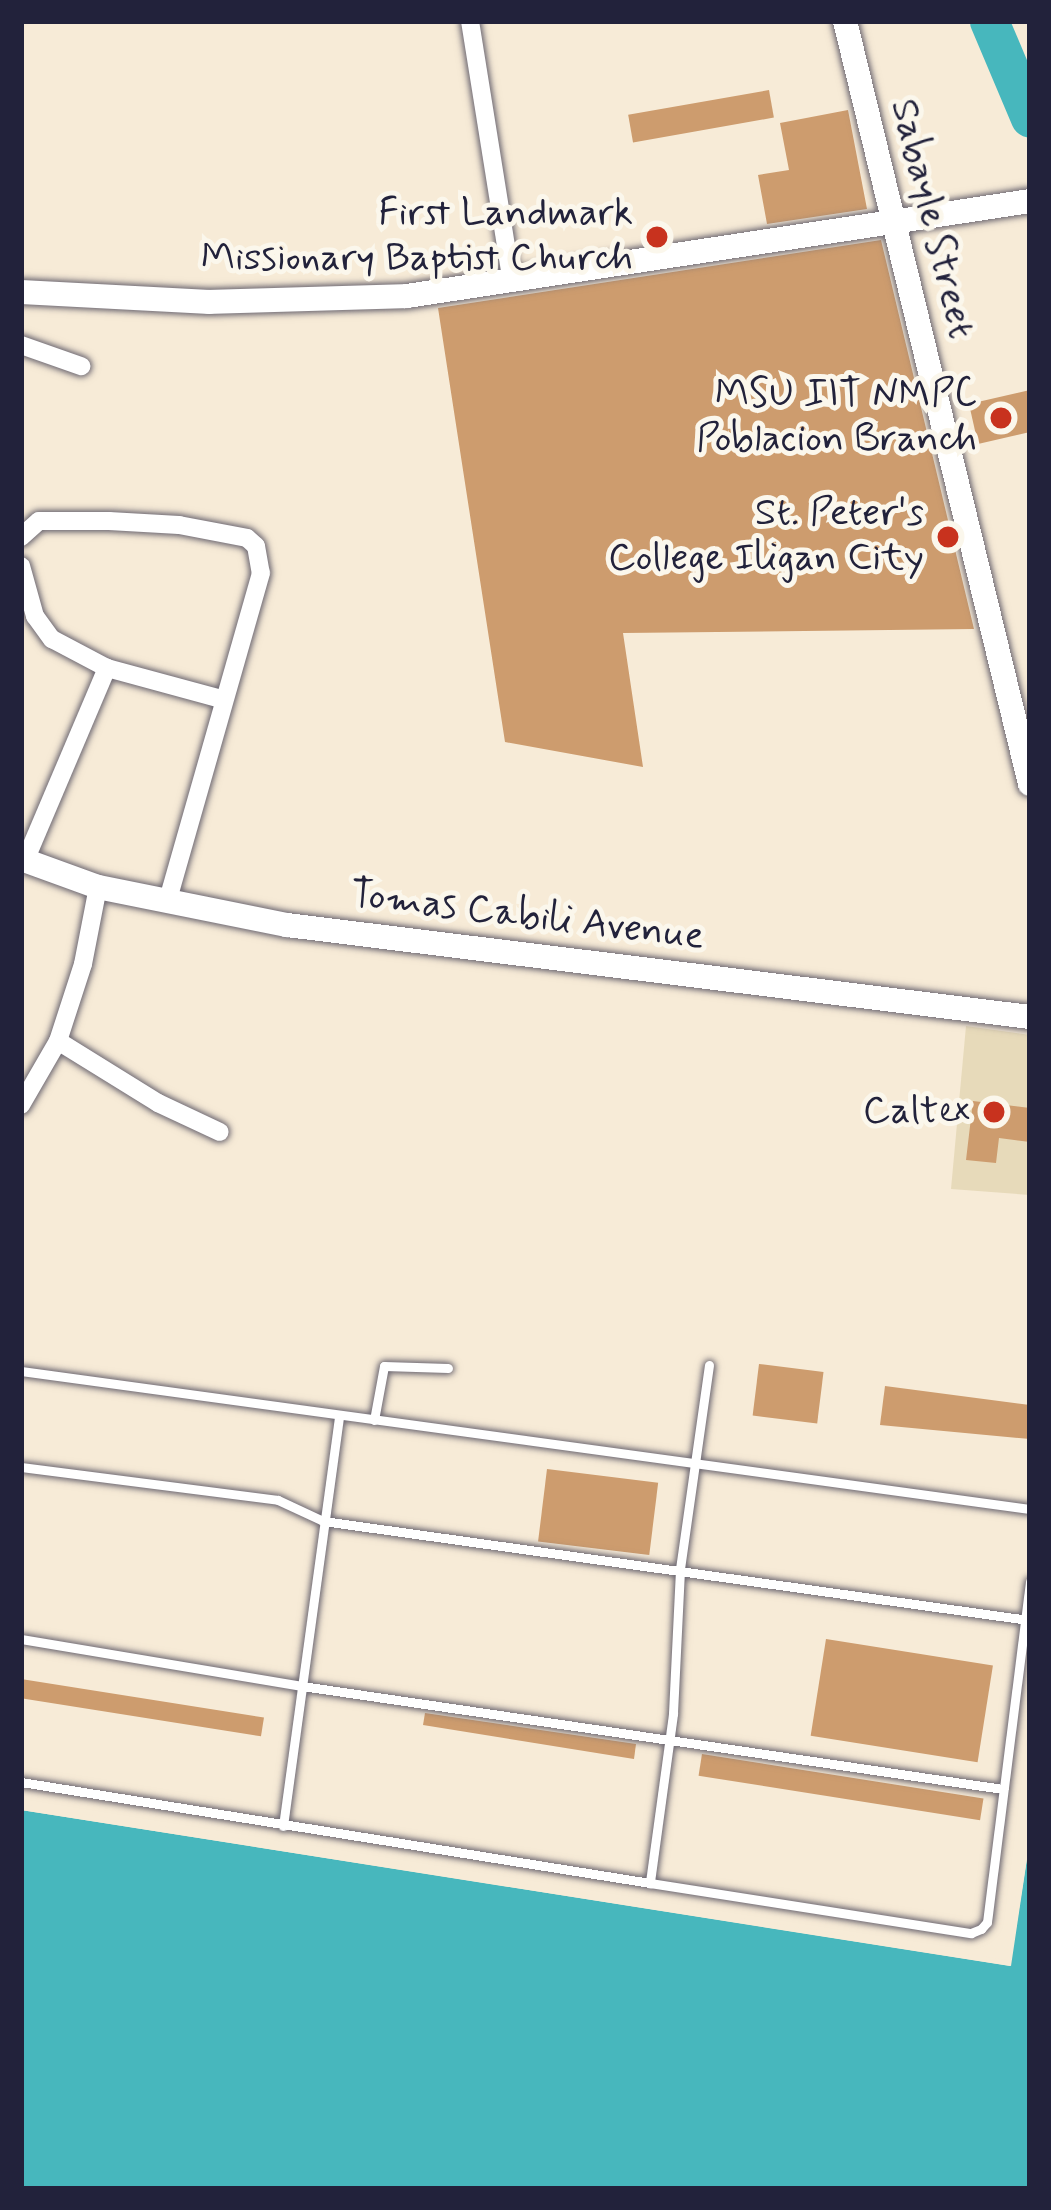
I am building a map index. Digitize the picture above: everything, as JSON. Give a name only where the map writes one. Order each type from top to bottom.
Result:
[{"type":"street","points":[[470,21],[512,284]]},
{"type":"street","name":"Sabayle Street","points":[[845,21],[1028,768]]},
{"type":"street","points":[[21,292],[332,301],[512,284],[1030,200]]},
{"type":"street","points":[[21,345],[81,366]]},
{"type":"street","points":[[21,537],[38,521],[109,521],[179,525],[247,538],[256,546],[261,573],[166,902]]},
{"type":"street","points":[[21,566],[35,616],[52,639],[107,668],[221,699]]},
{"type":"street","points":[[23,860],[107,668]]},
{"type":"street","name":"Tomas Cabili Avenue","points":[[23,860],[98,887],[286,925],[1030,1017]]},
{"type":"street","points":[[21,1105],[58,1041],[83,964],[98,887]]},
{"type":"street","points":[[58,1041],[158,1103],[220,1132]]},
{"type":"lane","points":[[650,1883],[668,1741],[680,1570],[709,1364]]},
{"type":"lane","points":[[374,1420],[384,1366],[448,1368]]},
{"type":"lane","points":[[21,1371],[1030,1509]]},
{"type":"lane","points":[[283,1826],[339,1416]]},
{"type":"lane","points":[[21,1467],[278,1500],[323,1521],[1027,1620]]},
{"type":"lane","points":[[21,1782],[971,1933],[987,1922],[1030,1582]]},
{"type":"lane","points":[[21,1639],[302,1687],[1003,1789]]},
{"type":"shaded area","name":"Caltex","points":[[966,1026],[1030,1035],[1030,1195],[951,1189]]},
{"type":"water","points":[[21,1810],[1010,1966],[1030,1839],[1030,2189],[21,2189]]},
{"type":"pier","points":[[21,1804],[1006,1960],[1024,1838],[1030,1833],[1030,1839],[1011,1966],[21,1810]]},
{"type":"building","points":[[769,90],[774,118],[633,142],[628,115]]},
{"type":"building","points":[[848,110],[867,209],[767,224],[758,175],[789,170],[780,123]]},
{"type":"building","points":[[881,240],[974,629],[623,633],[643,767],[505,742],[438,308]]},
{"type":"building","name":"MSU IIT NMPC Poblacion Branch","points":[[1030,390],[1030,432],[978,444],[969,404]]},
{"type":"building","points":[[973,1101],[1030,1108],[1030,1142],[999,1138],[996,1163],[966,1160]]},
{"type":"building","points":[[759,1364],[824,1372],[817,1424],[753,1416]]},
{"type":"building","points":[[885,1386],[1030,1405],[1030,1439],[880,1425]]},
{"type":"building","points":[[547,1469],[658,1483],[649,1555],[538,1541]]},
{"type":"building","points":[[826,1639],[993,1665],[978,1762],[811,1736]]},
{"type":"building","points":[[21,1679],[264,1717],[261,1736],[21,1698]]},
{"type":"building","points":[[425,1713],[636,1744],[634,1759],[423,1725]]},
{"type":"building","points":[[702,1754],[983,1799],[980,1820],[699,1776]]},
{"type":"waterway","points":[[989,21],[1030,118]]},
{"type":"place","name":"First Landmark Missionary Baptist Church","points":[[657,237]]},
{"type":"place","name":"MSU IIT NMPC Poblacion Branch","points":[[1001,418]]},
{"type":"place","name":"St. Peter's College Iligan City","points":[[948,537]]},
{"type":"place","name":"Caltex","points":[[994,1112]]}]
